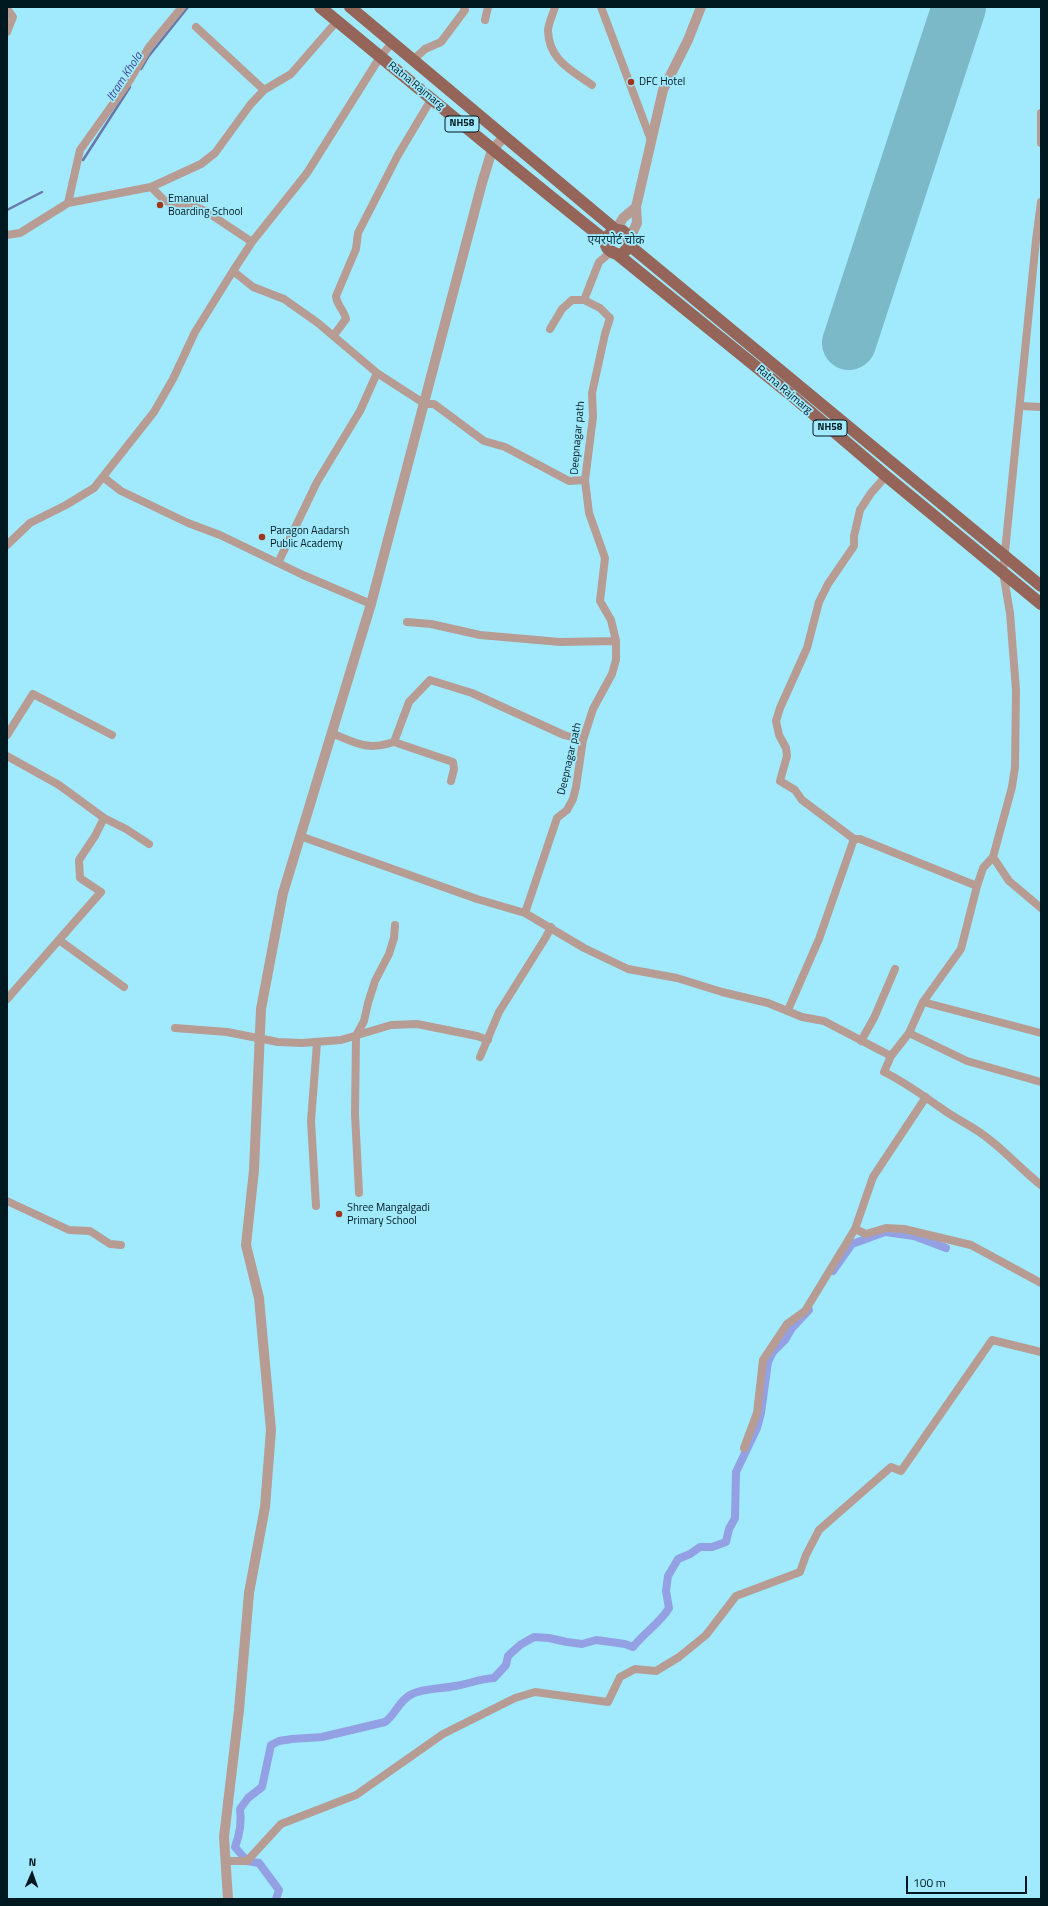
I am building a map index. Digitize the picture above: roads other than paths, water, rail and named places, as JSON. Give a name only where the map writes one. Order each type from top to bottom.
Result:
[{"type":"main road","name":"Ratna Rajmarg","points":[[320,7],[432,98],[492,150],[605,240],[607,247],[614,253],[792,395],[886,476],[1041,604]]},
{"type":"main road","name":"Ratna Rajmarg","points":[[350,7],[616,230],[623,231],[629,242],[1041,586]]},
{"type":"main road","points":[[605,240],[609,234],[616,230]]},
{"type":"main road","points":[[614,253],[622,253],[629,242]]},
{"type":"street","points":[[68,203],[80,150],[130,80],[149,47],[182,7]]},
{"type":"street","points":[[413,60],[425,49],[441,42],[465,10],[464,7]]},
{"type":"street","points":[[485,20],[488,7]]},
{"type":"street","points":[[556,7],[548,30],[551,47],[558,61],[592,85]]},
{"type":"street","points":[[601,7],[651,140]]},
{"type":"street","points":[[629,242],[637,223],[636,207],[663,90],[688,40],[701,7]]},
{"type":"street","points":[[7,9],[13,17],[7,32]]},
{"type":"street","points":[[7,235],[20,233],[68,203],[151,187],[201,164],[215,153],[250,105],[264,90],[291,74],[337,21]]},
{"type":"street","points":[[196,26],[264,90]]},
{"type":"street","points":[[7,546],[30,524],[94,488],[154,412],[174,379],[195,332],[233,271],[252,242],[307,173],[380,57],[392,43]]},
{"type":"street","points":[[334,334],[346,319],[345,313],[336,300],[336,296],[356,249],[358,233],[398,155],[432,98]]},
{"type":"street","points":[[1041,113],[1041,143]]},
{"type":"street","points":[[228,1899],[224,1837],[239,1710],[249,1593],[265,1507],[271,1430],[259,1298],[246,1245],[254,1170],[261,1009],[283,893],[371,604],[399,493],[425,404],[482,183],[492,150],[504,137]]},
{"type":"street","points":[[151,187],[165,201],[196,207],[207,212],[252,242]]},
{"type":"street","points":[[1041,202],[1003,572],[1010,613],[1016,690],[1015,767],[1006,812],[992,857],[982,868],[962,949],[923,1002],[909,1033],[891,1056],[884,1072],[904,1082],[942,1109],[965,1122],[990,1140],[1020,1169],[1041,1184]]},
{"type":"street","points":[[616,230],[623,218],[636,207]]},
{"type":"street","points":[[550,330],[562,310],[572,300],[584,300],[599,262],[614,253]]},
{"type":"street","points":[[233,271],[253,287],[284,299],[334,334],[378,373],[425,404],[434,404],[484,441],[505,447],[569,481],[585,480]]},
{"type":"street","name":"Deepnagar path","points":[[525,913],[557,818],[567,810],[573,799],[583,740],[593,709],[612,674],[616,660],[616,641],[611,620],[600,601],[605,558],[589,513],[585,480],[593,417],[592,393],[610,318],[600,308],[584,300]]},
{"type":"street","points":[[278,563],[317,482],[360,411],[378,373]]},
{"type":"street","points":[[1020,406],[1041,407]]},
{"type":"street","points":[[886,476],[871,493],[860,510],[854,536],[854,546],[828,584],[819,602],[807,648],[776,721],[779,735],[786,748],[787,756],[780,781],[795,790],[802,800],[854,839],[860,839],[977,886]]},
{"type":"street","points":[[103,477],[121,491],[371,604]]},
{"type":"street","points":[[407,622],[431,624],[480,636],[560,642],[616,641]]},
{"type":"street","points":[[394,742],[408,702],[430,680],[472,693],[564,736],[583,740]]},
{"type":"street","points":[[7,735],[33,694],[112,735]]},
{"type":"street","points":[[332,733],[363,746],[380,746],[394,742],[453,762],[454,769],[451,781]]},
{"type":"street","points":[[7,756],[59,785],[104,818],[126,829],[149,844]]},
{"type":"street","points":[[7,999],[101,892],[80,878],[79,860],[95,836],[104,818]]},
{"type":"street","points":[[300,836],[477,899],[525,913],[550,926],[584,948],[628,969],[677,978],[768,1003],[802,1017],[824,1021],[891,1056]]},
{"type":"street","points":[[788,1010],[819,939],[854,839]]},
{"type":"street","points":[[992,857],[1009,881],[1041,908]]},
{"type":"street","points":[[359,1193],[355,1114],[356,1036],[364,1021],[375,981],[389,954],[394,938],[395,925]]},
{"type":"street","points":[[480,1057],[499,1012],[546,937],[550,926]]},
{"type":"street","points":[[59,940],[124,987]]},
{"type":"street","points":[[861,1040],[874,1018],[895,969]]},
{"type":"street","points":[[923,1002],[1041,1033]]},
{"type":"street","points":[[175,1028],[245,1034],[260,1039],[278,1042],[316,1043],[356,1036],[392,1025],[418,1024],[477,1036],[488,1040]]},
{"type":"street","points":[[909,1033],[967,1061],[1041,1082]]},
{"type":"street","points":[[316,1043],[311,1121],[316,1206]]},
{"type":"street","points":[[744,1448],[758,1413],[763,1360],[787,1324],[805,1311],[855,1229],[872,1176],[926,1097]]},
{"type":"street","points":[[7,1202],[69,1230],[90,1231],[110,1244],[121,1245]]},
{"type":"street","points":[[855,1229],[866,1234],[886,1228],[904,1229],[970,1246],[1041,1283]]},
{"type":"street","points":[[225,1861],[247,1861],[281,1824],[356,1795],[443,1734],[515,1698],[535,1692],[608,1702],[620,1676],[635,1669],[656,1671],[679,1657],[706,1635],[736,1596],[800,1572],[806,1555],[819,1530],[891,1467],[901,1471],[992,1340],[1041,1352]]},
{"type":"waterway","name":"Itram Khola","points":[[141,69],[148,57],[188,7]]},
{"type":"waterway","name":"Itram Khola","points":[[83,160],[130,87]]},
{"type":"waterway","name":"Itram Khola","points":[[7,210],[42,192]]},
{"type":"waterway","points":[[833,1271],[852,1244],[885,1232],[914,1236],[946,1248]]},
{"type":"waterway","points":[[276,1899],[279,1890],[259,1863],[247,1861],[235,1847],[240,1828],[240,1809],[248,1798],[262,1787],[271,1745],[279,1741],[322,1737],[385,1722],[401,1703],[412,1694],[494,1678],[506,1665],[508,1656],[520,1645],[534,1637],[582,1644],[596,1640],[625,1644],[633,1647],[662,1618],[669,1608],[666,1591],[668,1576],[678,1559],[690,1554],[700,1547],[712,1547],[726,1542],[729,1529],[735,1518],[736,1472],[757,1428],[761,1413],[768,1362],[773,1352],[785,1340],[792,1328],[809,1310]]},
{"type":"place","name":"DFC Hotel","points":[[631,82]]},
{"type":"place","name":"Emanual Boarding School","points":[[160,205]]},
{"type":"place","name":"Paragon Aadarsh Public Academy","points":[[262,537]]},
{"type":"place","name":"Shree Mangalgadi Primary School","points":[[339,1214]]},
{"type":"district","name":"एयरपोर्ट चोक","points":[[616,241]]}]
